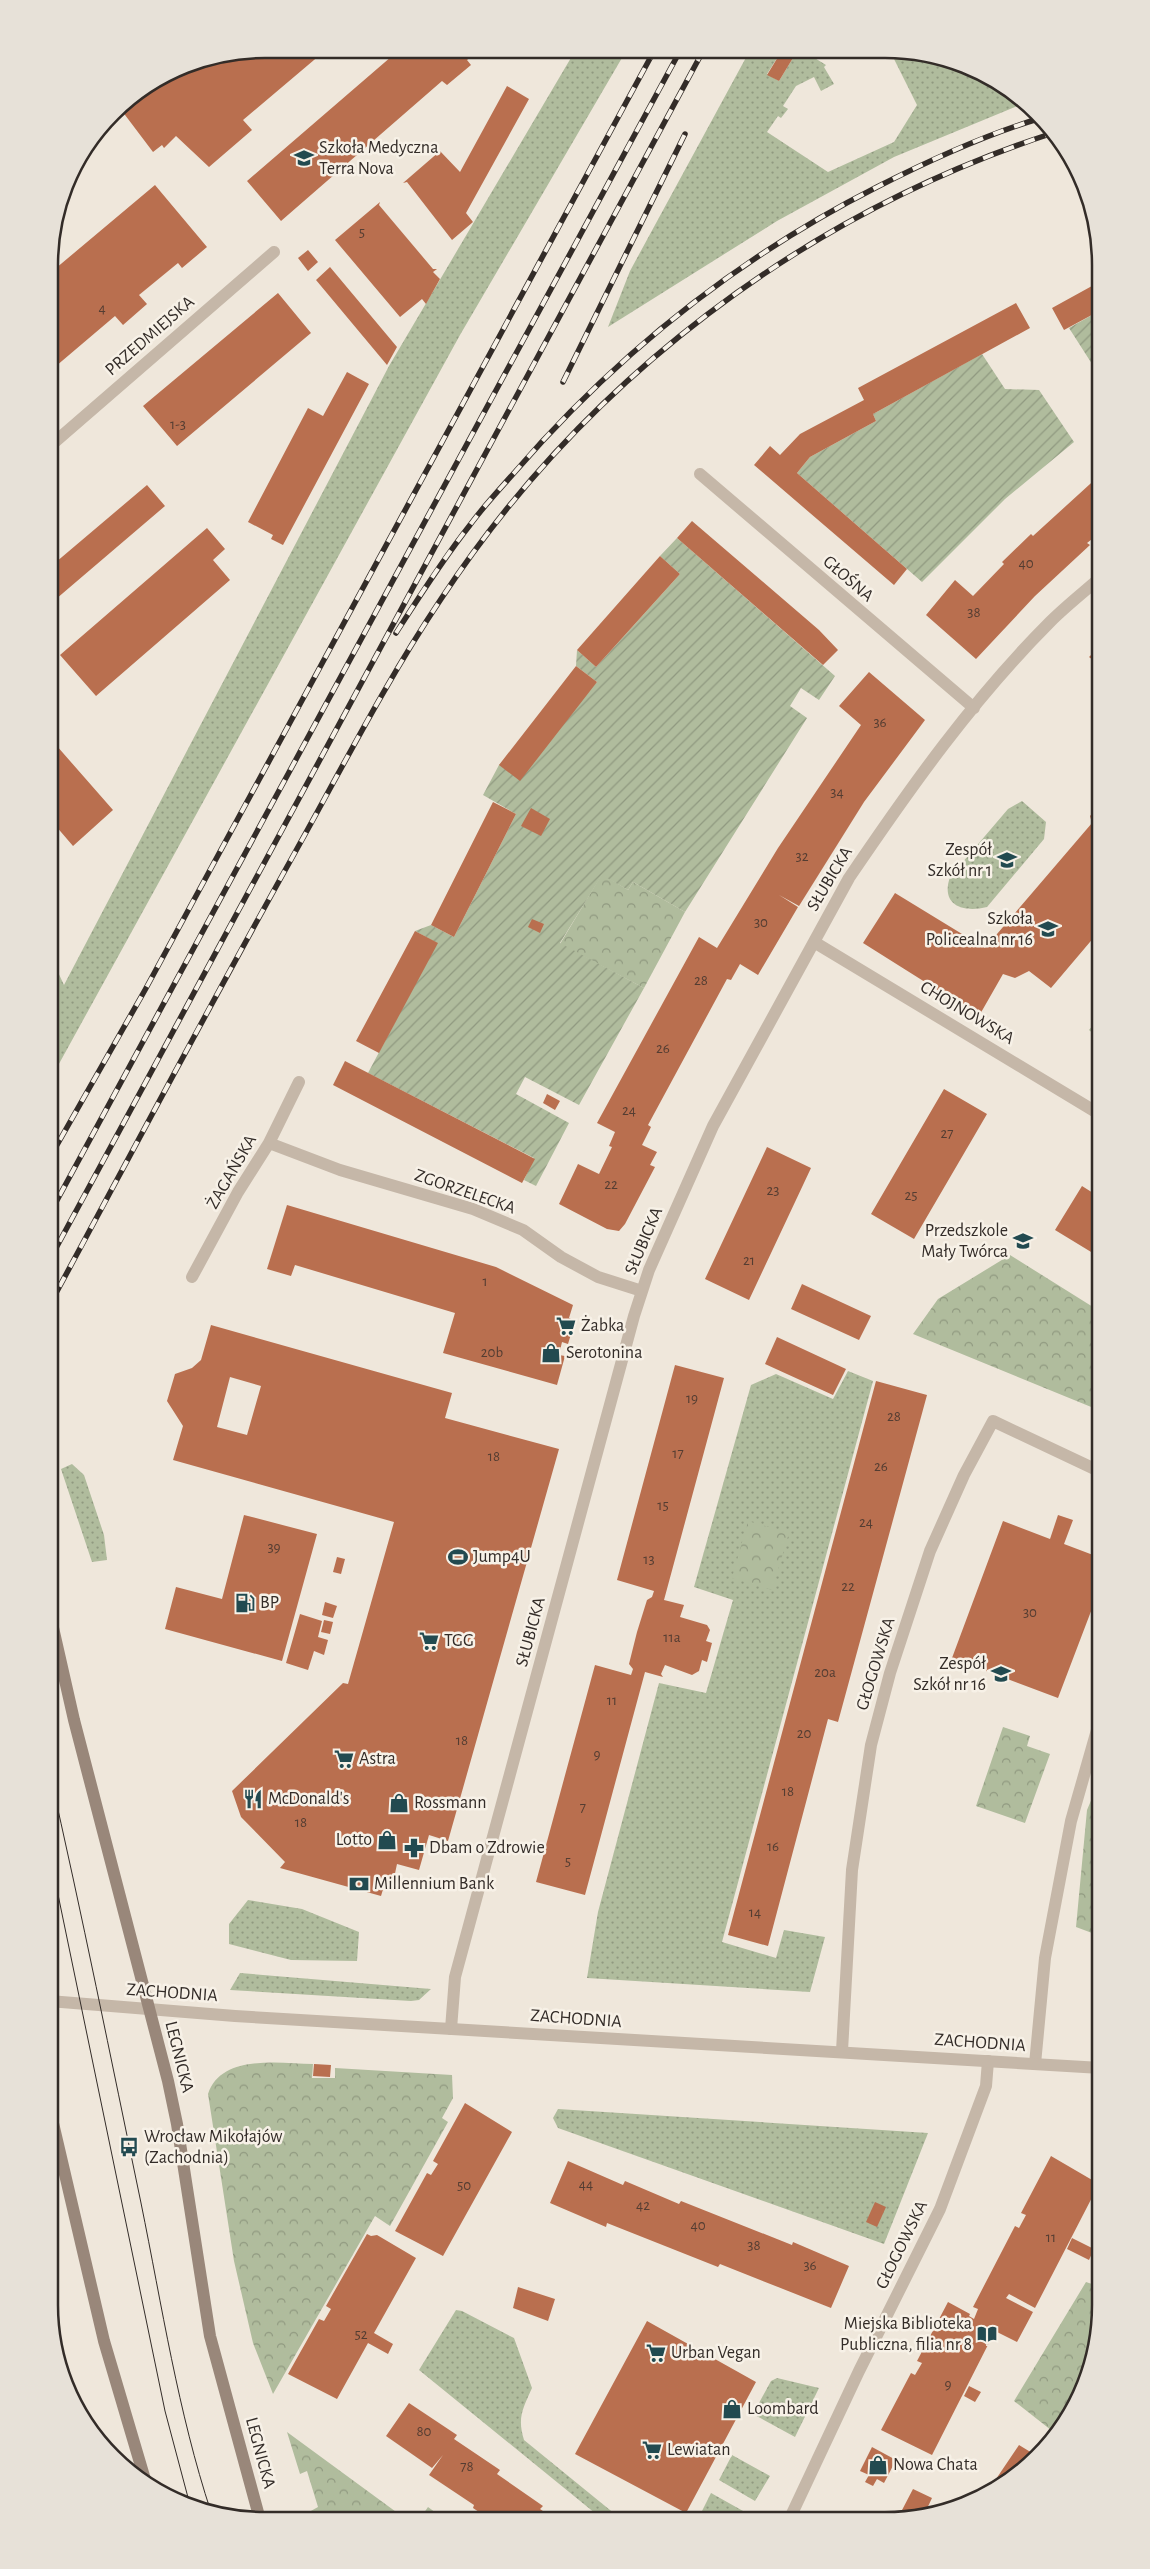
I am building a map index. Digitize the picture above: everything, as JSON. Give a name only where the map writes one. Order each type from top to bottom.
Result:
[{"type":"main road","name":"LEGNICKA","points":[[58,1650],[74,1720],[177,2124],[210,2336],[259,2512]]},
{"type":"main road","points":[[58,2144],[104,2341],[143,2473]]},
{"type":"street","name":"PRZEDMIEJSKA","points":[[58,439],[274,252]]},
{"type":"street","name":"GŁOŚNA","points":[[700,474],[974,708]]},
{"type":"street","name":"SŁUBICKA","points":[[451,2029],[455,1977],[649,1270],[713,1126],[849,878],[932,759],[974,708],[1051,622],[1092,585]]},
{"type":"street","name":"CHOJNOWSKA","points":[[814,942],[1092,1110]]},
{"type":"street","name":"ŻAGAŃSKA","points":[[192,1277],[238,1192],[269,1142],[299,1082]]},
{"type":"street","name":"ZGORZELECKA","points":[[269,1142],[340,1170],[473,1209],[522,1230],[561,1257],[598,1277],[642,1291]]},
{"type":"street","name":"GŁOGOWSKA","points":[[842,2051],[852,1870],[871,1745],[890,1673],[930,1551],[964,1474],[993,1421],[1092,1468]]},
{"type":"street","points":[[1035,2064],[1045,1958],[1074,1807],[1092,1746]]},
{"type":"street","name":"ZACHODNIA","points":[[58,2002],[451,2029],[1092,2067]]},
{"type":"street","name":"GŁOGOWSKA","points":[[793,2512],[859,2371],[940,2209],[986,2086],[988,2061]]},
{"type":"green space","points":[[571,58],[622,58],[460,335],[58,1066],[58,972],[64,985],[389,366]]},
{"type":"green space","points":[[746,58],[777,58],[767,74],[779,81],[793,58],[815,58],[826,65],[824,67],[834,84],[821,91],[814,77],[796,86],[783,106],[788,109],[781,118],[778,116],[767,132],[828,172],[894,142],[917,105],[894,58],[926,61],[952,68],[989,85],[1018,106],[894,157],[777,221],[608,327],[630,271]]},
{"type":"green space","points":[[1092,315],[1092,364],[1069,328]]},
{"type":"green space","points":[[982,354],[1005,389],[1039,390],[1074,442],[1005,499],[922,582],[797,473],[810,457],[876,421],[873,414]]},
{"type":"green space","points":[[677,538],[835,676],[819,700],[801,688],[790,706],[807,718],[685,912],[633,882],[628,890],[602,875],[560,943],[644,988],[579,1105],[525,1077],[516,1094],[569,1123],[536,1186],[524,1180],[534,1158],[368,1073],[437,943],[415,931],[431,925],[454,937],[516,814],[483,795],[499,765],[597,682],[576,666],[577,650],[596,667],[680,574],[660,556]]},
{"type":"green space","points":[[1022,801],[1046,822],[1044,839],[987,907],[970,909],[956,905],[948,895],[950,877],[1008,809]]},
{"type":"green space","points":[[602,874],[628,890],[633,882],[685,912],[644,988],[560,944]]},
{"type":"green space","points":[[1010,1255],[1092,1306],[1092,1407],[913,1334],[938,1299]]},
{"type":"green space","points":[[848,1371],[873,1381],[722,1942],[776,1958],[784,1930],[825,1937],[810,1992],[587,1978],[598,1912],[659,1683],[706,1693],[733,1600],[694,1587],[751,1385],[776,1374],[833,1399]]},
{"type":"green space","points":[[72,1464],[84,1475],[104,1535],[107,1560],[92,1562],[61,1469]]},
{"type":"green space","points":[[748,1521],[789,1533],[772,1590],[732,1578]]},
{"type":"green space","points":[[1003,1727],[1030,1736],[1027,1746],[1050,1754],[1025,1823],[976,1806]]},
{"type":"green space","points":[[1092,1798],[1092,1933],[1076,1927],[1087,1810]]},
{"type":"green space","points":[[248,1900],[302,1909],[359,1932],[357,1961],[291,1960],[229,1944],[229,1924]]},
{"type":"green space","points":[[240,1973],[431,1989],[419,2000],[411,2001],[230,1990]]},
{"type":"green space","points":[[268,2063],[313,2064],[312,2078],[335,2078],[335,2068],[452,2075],[453,2098],[442,2118],[448,2122],[390,2226],[375,2216],[273,2394],[253,2343],[234,2261],[208,2094],[215,2081],[225,2072],[238,2067]]},
{"type":"green space","points":[[558,2109],[928,2133],[884,2244],[558,2128],[553,2118]]},
{"type":"green space","points":[[1086,2282],[1092,2284],[1092,2318],[1089,2345],[1077,2384],[1058,2420],[1051,2430],[1014,2401]]},
{"type":"green space","points":[[456,2310],[462,2311],[514,2338],[532,2388],[521,2419],[524,2440],[612,2512],[594,2512],[419,2370]]},
{"type":"green space","points":[[777,2378],[819,2388],[795,2437],[753,2414],[771,2381]]},
{"type":"green space","points":[[287,2432],[396,2512],[309,2512],[318,2507],[307,2471],[300,2474]]},
{"type":"green space","points":[[732,2455],[770,2476],[755,2501],[719,2480]]},
{"type":"green space","points":[[711,2493],[745,2512],[702,2512]]},
{"type":"green space","points":[[428,2507],[435,2512],[424,2512]]},
{"type":"building","points":[[251,58],[316,58],[243,120],[252,130],[209,167],[176,136],[164,148],[162,145],[153,152],[124,113],[138,100],[161,85],[198,68],[224,61]]},
{"type":"building","points":[[390,58],[469,58],[467,60],[471,65],[447,85],[442,81],[281,221],[247,181]]},
{"type":"building","points":[[777,58],[793,58],[779,81],[767,75]]},
{"type":"building","points":[[507,86],[529,99],[466,213],[473,222],[452,240],[407,182],[403,183],[440,151],[460,172]]},
{"type":"building","points":[[155,185],[207,247],[182,268],[178,263],[139,295],[147,304],[123,325],[115,316],[58,364],[58,266]]},
{"type":"building","points":[[380,202],[379,205],[433,269],[437,269],[433,272],[440,279],[426,304],[422,299],[400,317],[335,240]]},
{"type":"building","points":[[308,250],[318,262],[308,271],[298,258]]},
{"type":"building","points":[[330,267],[397,347],[387,365],[316,280]]},
{"type":"building","points":[[1092,286],[1092,315],[1064,330],[1052,308]]},
{"type":"building","points":[[278,293],[311,333],[177,446],[143,406]]},
{"type":"building","points":[[1016,303],[1030,328],[873,414],[876,421],[810,457],[797,473],[907,569],[894,585],[754,465],[770,446],[780,455],[800,434],[864,400],[858,388]]},
{"type":"building","points":[[347,372],[369,384],[283,545],[271,539],[273,535],[248,522],[308,408],[323,416]]},
{"type":"building","points":[[1092,482],[1092,539],[1087,543],[1090,545],[1035,596],[976,659],[926,615],[955,580],[973,596],[1004,564],[1002,562],[1031,534],[1033,536]]},
{"type":"building","points":[[147,485],[165,506],[58,597],[58,560]]},
{"type":"building","points":[[692,521],[819,630],[838,650],[823,665],[677,538]]},
{"type":"building","points":[[207,528],[225,549],[213,560],[230,580],[96,696],[60,655]]},
{"type":"building","points":[[660,556],[680,574],[596,667],[577,650]]},
{"type":"building","points":[[576,666],[597,682],[520,781],[499,765]]},
{"type":"building","points":[[869,672],[925,720],[864,802],[799,906],[779,895],[798,907],[758,975],[740,964],[731,980],[727,979],[648,1125],[651,1127],[642,1145],[657,1152],[650,1165],[655,1167],[625,1224],[619,1231],[607,1229],[559,1204],[578,1164],[599,1174],[612,1147],[609,1146],[615,1132],[597,1123],[699,937],[717,948],[778,848],[861,725],[839,706]]},
{"type":"building","points":[[58,747],[113,810],[73,846],[58,828]]},
{"type":"building","points":[[493,802],[516,814],[454,937],[431,925]]},
{"type":"building","points":[[531,808],[550,819],[541,836],[521,826]]},
{"type":"building","points":[[1092,823],[1092,940],[1051,988],[1029,971],[1015,978],[1003,974],[979,1016],[863,943],[895,893],[985,948]]},
{"type":"building","points":[[532,919],[544,924],[540,933],[528,927]]},
{"type":"building","points":[[415,931],[438,943],[379,1053],[356,1041]]},
{"type":"building","points":[[345,1061],[535,1159],[522,1183],[333,1085]]},
{"type":"building","points":[[944,1089],[987,1114],[914,1239],[871,1214]]},
{"type":"building","points":[[547,1094],[560,1101],[555,1110],[543,1103]]},
{"type":"building","points":[[767,1147],[811,1168],[749,1300],[705,1279]]},
{"type":"building","points":[[1082,1186],[1092,1192],[1092,1253],[1055,1230]]},
{"type":"building","points":[[287,1205],[496,1267],[573,1305],[569,1318],[575,1321],[568,1344],[562,1342],[559,1355],[565,1356],[557,1385],[443,1353],[455,1313],[295,1265],[291,1276],[267,1269]]},
{"type":"building","points":[[802,1284],[871,1316],[859,1340],[791,1309]]},
{"type":"building","points":[[211,1325],[452,1393],[445,1418],[559,1449],[448,1841],[429,1835],[419,1870],[397,1864],[394,1878],[387,1876],[381,1896],[280,1868],[285,1862],[241,1817],[232,1791],[343,1683],[348,1684],[394,1522],[173,1460],[183,1426],[167,1401],[175,1374],[192,1368],[201,1360]],"holes":[[[230,1377],[261,1386],[247,1435],[217,1427]]]},
{"type":"building","points":[[777,1337],[846,1369],[833,1395],[765,1364]]},
{"type":"building","points":[[675,1365],[724,1378],[664,1600],[684,1605],[680,1617],[707,1625],[710,1630],[706,1641],[712,1643],[707,1662],[702,1660],[699,1671],[692,1675],[665,1665],[661,1674],[663,1677],[645,1672],[585,1895],[536,1882],[595,1665],[631,1675],[633,1669],[629,1664],[637,1632],[647,1600],[652,1597],[654,1591],[617,1580]]},
{"type":"building","points":[[876,1381],[927,1395],[838,1722],[828,1719],[768,1946],[728,1935]]},
{"type":"building","points":[[244,1515],[317,1534],[282,1661],[165,1629],[176,1587],[222,1599]]},
{"type":"building","points":[[1058,1515],[1073,1520],[1064,1544],[1092,1555],[1092,1609],[1058,1698],[952,1658],[1003,1521],[1050,1539]]},
{"type":"building","points":[[337,1557],[345,1559],[341,1574],[333,1572]]},
{"type":"building","points":[[325,1602],[337,1606],[333,1618],[322,1615]]},
{"type":"building","points":[[300,1614],[322,1621],[318,1637],[328,1640],[324,1655],[314,1651],[308,1670],[286,1663]]},
{"type":"building","points":[[324,1620],[333,1622],[330,1634],[321,1632]]},
{"type":"building","points":[[314,2064],[331,2065],[330,2077],[313,2076]]},
{"type":"building","points":[[465,2103],[512,2132],[443,2256],[395,2231],[427,2173],[431,2175],[438,2164],[433,2161]]},
{"type":"building","points":[[1051,2156],[1092,2180],[1092,2198],[1035,2308],[1009,2294],[1006,2298],[1033,2312],[1017,2342],[995,2331],[932,2455],[881,2430],[911,2373],[915,2375],[922,2363],[917,2361],[948,2302],[970,2314],[969,2316],[974,2319],[978,2309],[973,2307],[1015,2226],[1019,2228],[1026,2215],[1021,2213]]},
{"type":"building","points":[[568,2161],[623,2185],[625,2181],[679,2204],[681,2201],[792,2245],[793,2242],[849,2266],[831,2308],[720,2264],[718,2267],[607,2223],[606,2227],[550,2203]]},
{"type":"building","points":[[875,2202],[886,2207],[877,2227],[866,2222]]},
{"type":"building","points":[[367,2234],[371,2236],[377,2235],[416,2258],[374,2333],[393,2344],[388,2354],[368,2343],[337,2399],[288,2374],[319,2319],[324,2321],[331,2309],[326,2306]]},
{"type":"building","points":[[1072,2238],[1092,2248],[1092,2253],[1089,2260],[1067,2249]]},
{"type":"building","points":[[518,2287],[555,2299],[548,2321],[513,2308]]},
{"type":"building","points":[[647,2321],[756,2382],[687,2512],[575,2454]]},
{"type":"building","points":[[969,2386],[981,2392],[975,2402],[964,2396]]},
{"type":"building","points":[[409,2403],[457,2435],[454,2439],[500,2470],[497,2474],[543,2506],[540,2509],[544,2512],[479,2512],[473,2508],[474,2505],[429,2475],[443,2455],[432,2468],[386,2436]]},
{"type":"building","points":[[1019,2445],[1031,2452],[1012,2469],[995,2480]]},
{"type":"building","name":"Nowa Chata","points":[[872,2447],[896,2460],[884,2483],[877,2479],[873,2486],[865,2482],[869,2475],[860,2471]]},
{"type":"building","points":[[913,2489],[932,2498],[928,2508],[902,2511]]},
{"type":"tram line","points":[[58,1810],[180,2397],[208,2503]]},
{"type":"tram line","points":[[58,1894],[165,2411],[188,2497]]},
{"type":"railway","points":[[58,1143],[145,990],[650,58]]},
{"type":"railway","points":[[58,1198],[676,58]]},
{"type":"railway","points":[[58,1244],[699,58]]},
{"type":"railway","points":[[396,633],[450,551],[497,492],[553,430],[594,389],[681,312],[776,245],[825,215],[937,158],[978,140],[1034,120]]},
{"type":"railway","points":[[563,382],[685,134]]},
{"type":"railway","points":[[58,1289],[231,968],[401,662],[441,599],[498,519],[562,445],[632,377],[708,314],[788,258],[873,209],[961,167],[1047,135]]},
{"type":"place","name":"Szkoła Medyczna Terra Nova","points":[[304,158]]},
{"type":"place","name":"Zespół Szkół nr 1","points":[[1007,860]]},
{"type":"place","name":"Szkoła Policealna nr 16","points":[[1048,929]]},
{"type":"place","name":"Przedszkole Mały Twórca","points":[[1023,1241]]},
{"type":"place","name":"Żabka","points":[[566,1326]]},
{"type":"place","name":"Serotonina","points":[[551,1353]]},
{"type":"place","name":"Jump4U","points":[[458,1557]]},
{"type":"place","name":"BP","points":[[245,1603]]},
{"type":"place","name":"TGG","points":[[429,1641]]},
{"type":"place","name":"Zespół Szkół nr 16","points":[[1001,1674]]},
{"type":"place","name":"Astra","points":[[344,1759]]},
{"type":"place","name":"McDonald's","points":[[253,1799]]},
{"type":"place","name":"Rossmann","points":[[399,1803]]},
{"type":"place","name":"Lotto","points":[[387,1840]]},
{"type":"place","name":"Dbam o Zdrowie","points":[[414,1848]]},
{"type":"place","name":"Millennium Bank","points":[[359,1884]]},
{"type":"place","name":"Wrocław Mikołajów (Zachodnia)","points":[[129,2147]]},
{"type":"place","name":"Miejska Biblioteka Publiczna, filia nr 8","points":[[987,2334]]},
{"type":"place","name":"Urban Vegan","points":[[656,2353]]},
{"type":"place","name":"Loombard","points":[[732,2409]]},
{"type":"place","name":"Lewiatan","points":[[652,2450]]},
{"type":"place","name":"Nowa Chata","points":[[878,2465]]}]
